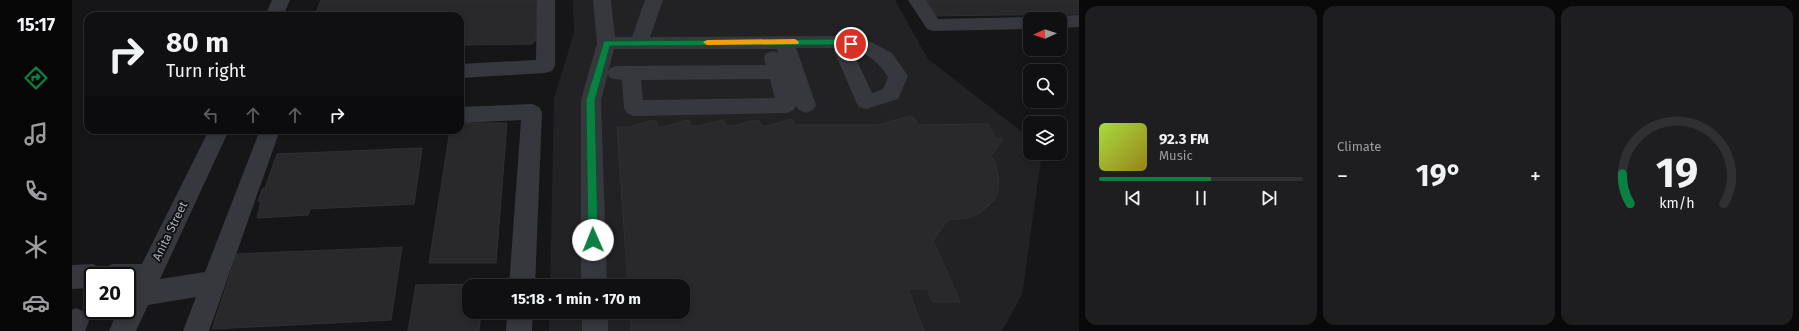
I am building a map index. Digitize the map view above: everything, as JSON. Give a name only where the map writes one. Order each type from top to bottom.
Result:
[{"type":"street","points":[[276,12],[281,0]]},
{"type":"street","points":[[464,71],[545,66],[546,0]]},
{"type":"street","points":[[594,279],[591,100],[606,43],[602,0]]},
{"type":"street","points":[[639,43],[654,0]]},
{"type":"street","points":[[918,0],[933,25],[1023,23]]},
{"type":"street","points":[[1067,22],[1079,21]]},
{"type":"street","points":[[631,73],[634,108],[787,105],[778,72],[776,42]]},
{"type":"street","points":[[776,42],[806,105]]},
{"type":"street","points":[[606,43],[839,42]]},
{"type":"street","points":[[598,73],[778,72]]},
{"type":"street","points":[[464,115],[532,112],[522,279]]},
{"type":"street","name":"Anita Street","points":[[122,331],[217,134]]},
{"type":"street","points":[[196,331],[269,134]]},
{"type":"street","points":[[72,277],[84,276]]},
{"type":"street","points":[[136,282],[144,284],[214,282]]},
{"type":"street","points":[[519,331],[520,319]]},
{"type":"street","points":[[595,319],[595,331]]},
{"type":"shaded area","points":[[573,0],[895,0],[928,59],[1023,133],[1023,160],[1041,160],[1022,295],[1002,331],[549,331],[549,319],[690,319],[690,279],[550,279],[554,98],[574,33]]},
{"type":"building","points":[[321,0],[537,0],[536,40],[532,44],[464,45],[464,12],[316,12]]},
{"type":"building","points":[[922,0],[1079,0],[1079,14],[1067,14],[1067,12],[1023,12],[1023,15],[932,16]]},
{"type":"building","points":[[910,116],[915,119],[918,125],[988,124],[996,139],[1003,139],[991,156],[995,162],[999,182],[998,192],[993,201],[986,208],[968,218],[948,220],[933,240],[960,302],[933,302],[927,289],[908,289],[924,331],[631,331],[630,319],[690,319],[690,279],[628,279],[617,127],[629,127],[653,120],[657,122],[657,127],[664,127],[688,120],[690,121],[691,126],[698,126],[723,120],[726,126],[734,126],[756,120],[759,121],[761,126],[767,126],[792,119],[795,125],[879,125]]},
{"type":"building","points":[[464,123],[507,123],[496,263],[429,263],[449,134],[464,134]]},
{"type":"building","points":[[422,148],[414,204],[310,209],[308,215],[257,218],[261,201],[258,201],[262,189],[265,188],[277,154]]},
{"type":"building","points":[[402,247],[391,320],[212,329],[237,254]]},
{"type":"building","points":[[462,284],[462,319],[480,319],[479,331],[408,331],[416,285]]},
{"type":"slow traffic","points":[[707,42],[795,42]]},
{"type":"route","points":[[593,240],[591,100],[606,43],[839,42],[851,44]]}]
